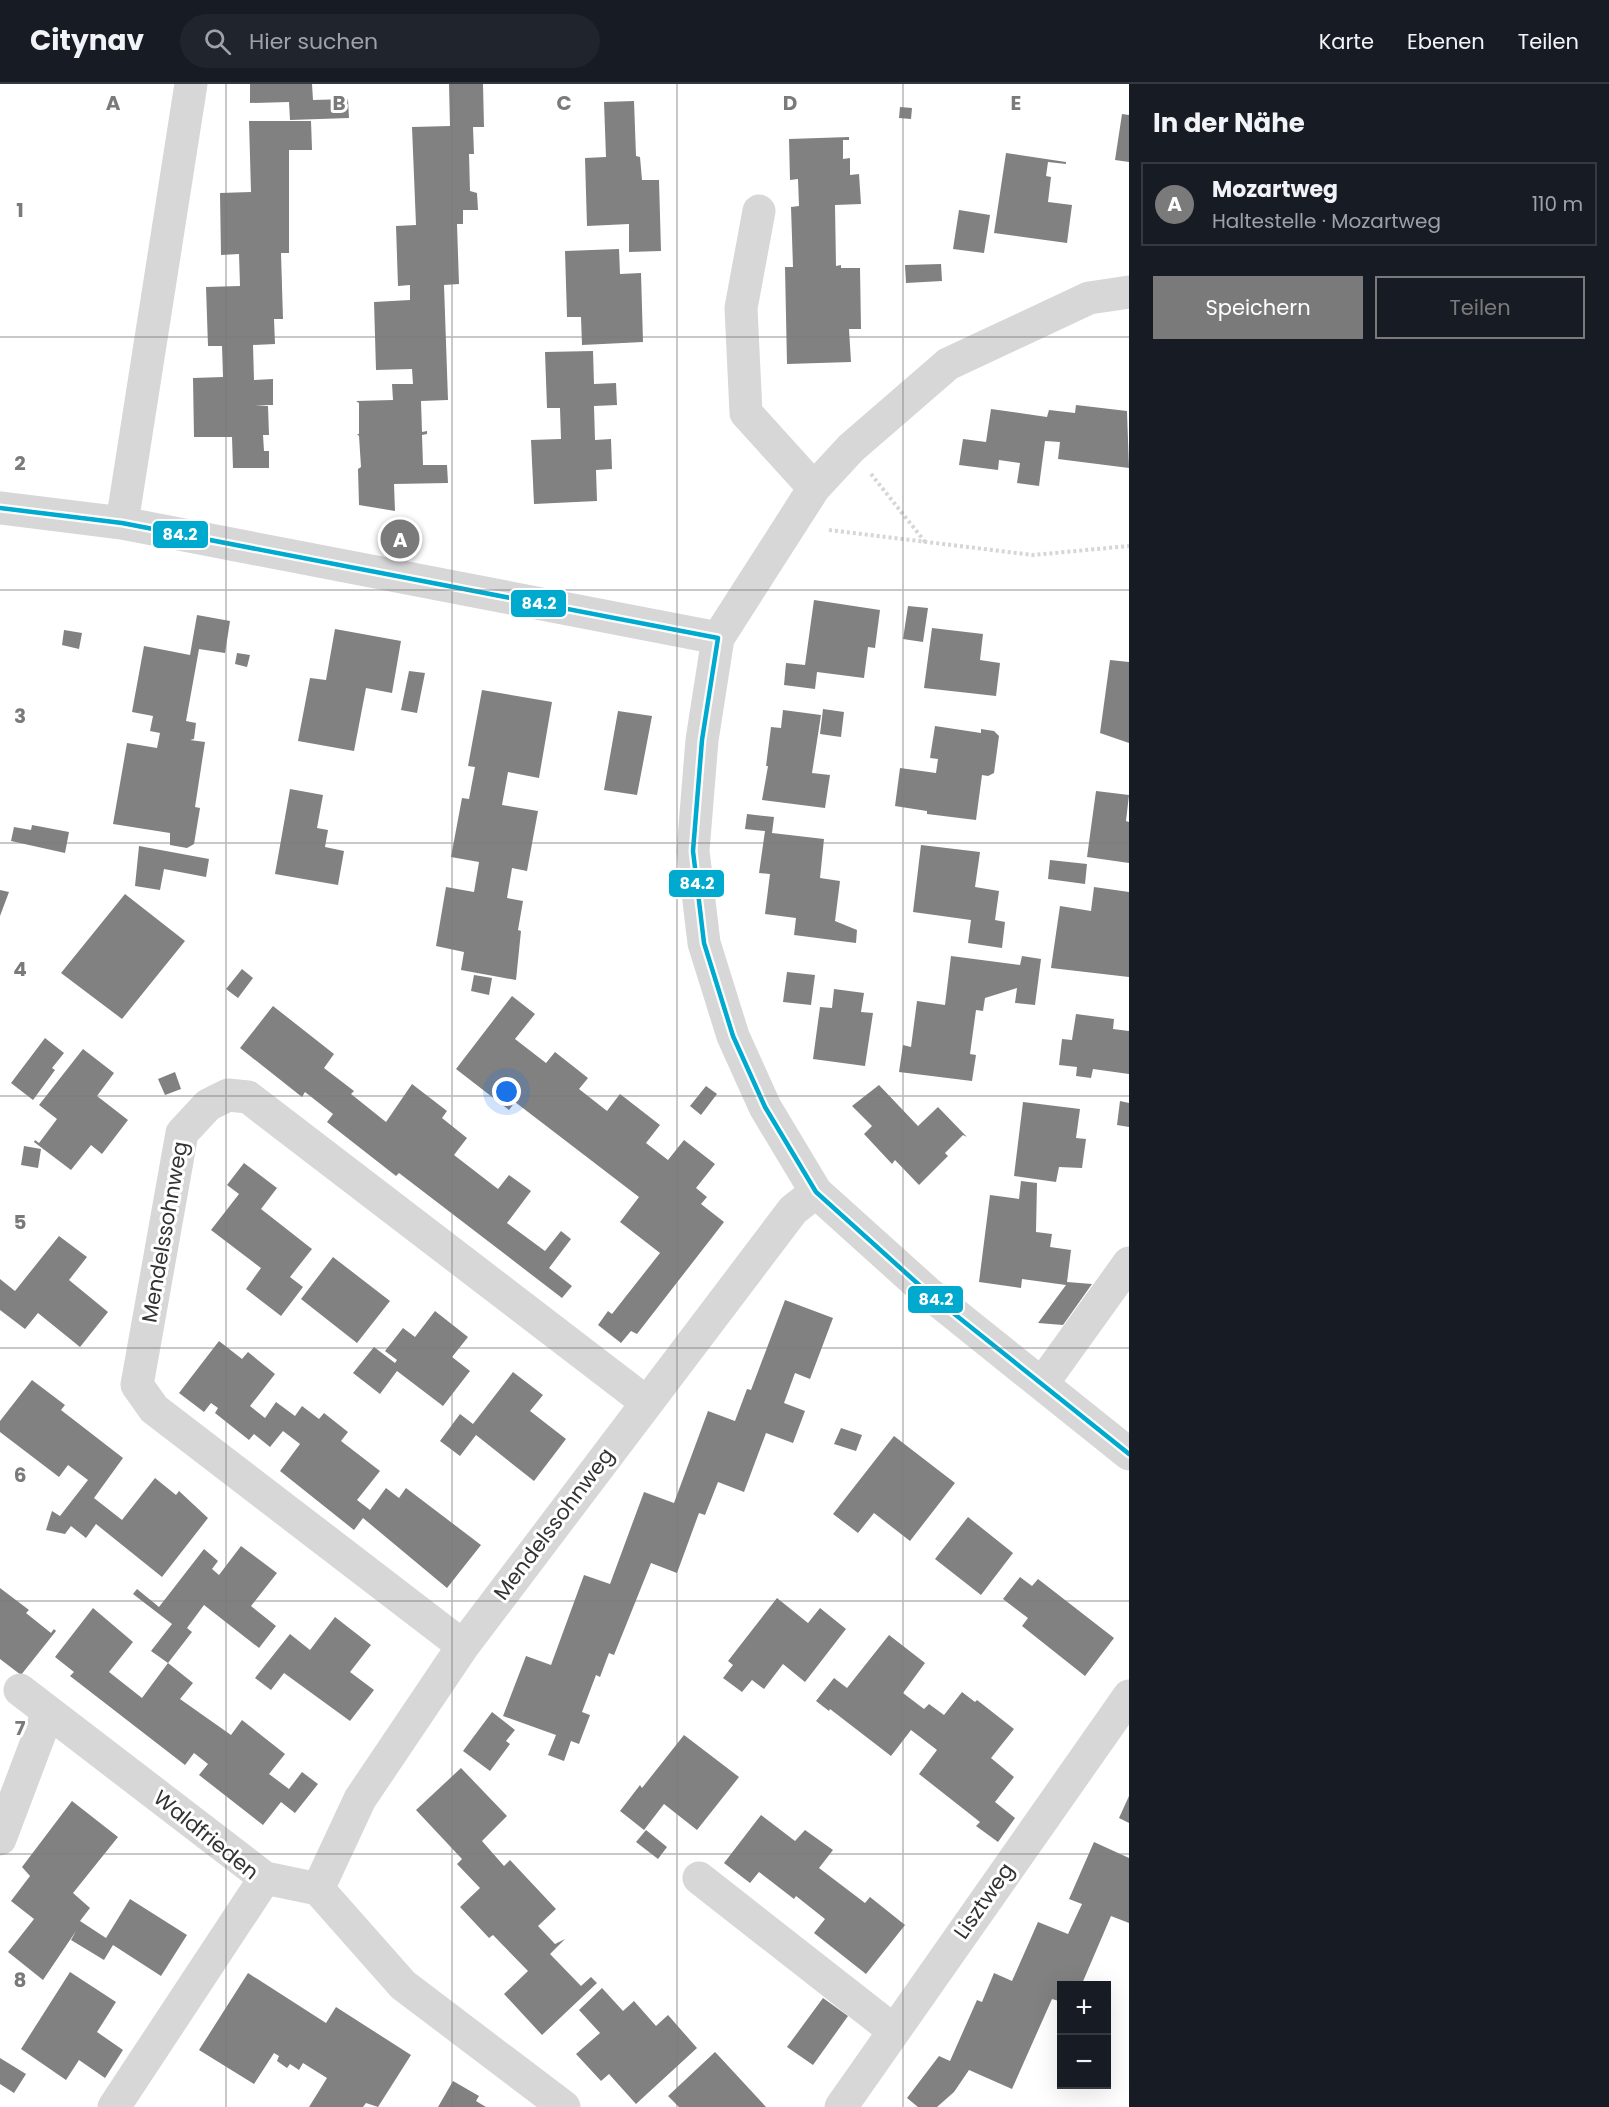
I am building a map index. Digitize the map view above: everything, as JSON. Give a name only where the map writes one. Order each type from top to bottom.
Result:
[{"type":"street","points":[[122,523],[191,84]]},
{"type":"street","points":[[759,211],[741,308],[746,413],[814,488]]},
{"type":"street","points":[[1129,292],[1089,298],[948,364],[851,448],[814,488],[718,638],[702,740],[693,851],[704,942],[733,1036],[765,1107],[816,1192],[927,1292],[1129,1454]]},
{"type":"street","points":[[0,508],[122,523],[718,638]]},
{"type":"street","name":"Mendelssohnweg","points":[[463,1646],[154,1409],[137,1385],[182,1133],[208,1106],[228,1095],[248,1097],[646,1402]]},
{"type":"street","name":"Mendelssohnweg","points":[[318,1890],[360,1799],[463,1646],[793,1210],[816,1192]]},
{"type":"street","points":[[1042,1384],[1129,1263]]},
{"type":"street","name":"Waldfrieden","points":[[20,1690],[265,1878],[114,2107]]},
{"type":"street","name":"Lisztweg","points":[[840,2107],[1129,1696]]},
{"type":"street","points":[[0,1839],[48,1712]]},
{"type":"street","points":[[265,1878],[318,1890],[403,1985],[564,2107]]},
{"type":"street","points":[[699,1878],[893,2030]]},
{"type":"path","points":[[851,448],[926,544]]},
{"type":"path","points":[[790,525],[926,544],[1033,555],[1129,546]]},
{"type":"building","points":[[250,84],[312,84],[313,100],[348,99],[349,118],[290,120],[289,102],[250,103]]},
{"type":"building","points":[[449,84],[483,84],[484,127],[473,127],[474,154],[469,154],[470,191],[477,193],[478,210],[463,210],[463,224],[457,224],[459,284],[444,285],[448,400],[421,401],[422,432],[427,431],[427,434],[422,435],[423,465],[447,465],[448,483],[394,484],[395,511],[359,505],[358,469],[361,467],[357,434],[359,434],[359,403],[356,401],[393,400],[392,384],[413,384],[412,369],[376,370],[374,302],[410,300],[410,285],[398,286],[396,226],[416,225],[412,127],[450,126]]},
{"type":"building","points":[[634,101],[636,156],[640,157],[642,180],[659,180],[661,251],[629,252],[629,224],[587,226],[585,158],[606,157],[604,102]]},
{"type":"building","points":[[900,107],[912,108],[911,119],[899,118]]},
{"type":"building","points":[[1122,114],[1129,115],[1129,162],[1115,160]]},
{"type":"building","points":[[249,121],[311,121],[312,150],[289,150],[289,253],[281,253],[283,319],[274,319],[275,344],[253,345],[254,380],[273,379],[273,405],[255,405],[268,406],[269,435],[263,435],[264,451],[269,451],[269,468],[233,468],[232,437],[194,437],[193,378],[223,377],[222,346],[208,346],[206,287],[240,286],[239,254],[221,255],[220,193],[251,192]]},
{"type":"building","points":[[849,137],[849,140],[843,140],[843,159],[850,158],[850,175],[859,174],[861,204],[835,205],[836,266],[860,268],[861,329],[849,329],[851,362],[787,364],[785,267],[793,267],[791,207],[799,206],[798,179],[790,180],[789,139]]},
{"type":"building","points":[[1006,153],[1066,162],[1066,164],[1048,162],[1046,176],[1051,177],[1048,202],[1072,205],[1067,243],[994,233]]},
{"type":"building","points":[[959,210],[990,215],[984,253],[953,249]]},
{"type":"building","points":[[619,249],[620,274],[641,273],[643,342],[582,345],[581,317],[567,317],[565,251]]},
{"type":"building","points":[[941,264],[942,281],[906,283],[905,265]]},
{"type":"building","points":[[593,351],[594,384],[616,383],[617,405],[594,406],[595,440],[611,439],[612,469],[596,470],[597,501],[534,504],[531,440],[561,439],[560,408],[547,408],[545,352]]},
{"type":"building","points":[[1076,405],[1127,411],[1129,468],[1058,459],[1060,442],[1045,441],[1039,486],[1017,483],[1020,463],[999,460],[998,470],[959,465],[963,439],[986,442],[991,409],[1047,417],[1049,410],[1075,413]]},
{"type":"building","points":[[814,600],[880,610],[875,648],[868,647],[864,678],[817,672],[815,689],[784,685],[786,663],[805,665]]},
{"type":"building","points":[[908,606],[928,608],[923,642],[903,639]]},
{"type":"building","points":[[197,615],[230,621],[225,653],[199,649],[186,721],[196,723],[194,739],[190,740],[205,742],[195,807],[200,808],[194,844],[187,848],[170,845],[170,833],[113,824],[127,743],[157,748],[160,733],[150,731],[153,716],[132,712],[144,646],[190,655]]},
{"type":"building","points":[[932,628],[983,634],[980,660],[1000,663],[996,696],[924,688]]},
{"type":"building","points":[[335,629],[401,641],[392,693],[366,688],[354,751],[298,741],[310,678],[326,680]]},
{"type":"building","points":[[64,630],[82,633],[79,649],[62,645]]},
{"type":"building","points":[[237,653],[250,655],[247,667],[235,664]]},
{"type":"building","points":[[1110,660],[1129,662],[1129,743],[1100,733]]},
{"type":"building","points":[[409,671],[425,673],[417,713],[401,710]]},
{"type":"building","points":[[482,690],[552,702],[539,778],[508,772],[502,805],[538,811],[527,871],[512,868],[507,898],[523,901],[518,930],[521,931],[516,980],[461,970],[464,952],[436,946],[446,887],[474,892],[479,862],[451,857],[462,798],[469,799],[475,767],[468,766]]},
{"type":"building","points":[[823,709],[844,712],[841,737],[820,734]]},
{"type":"building","points":[[783,710],[821,715],[812,773],[830,775],[825,808],[762,800],[771,727],[781,728]]},
{"type":"building","points":[[618,711],[652,716],[637,795],[604,790]]},
{"type":"building","points":[[935,726],[981,733],[981,729],[994,731],[999,736],[994,773],[988,776],[982,775],[976,820],[927,814],[927,811],[895,806],[900,768],[936,773],[938,759],[930,758]]},
{"type":"building","points":[[290,789],[323,795],[317,828],[328,830],[325,847],[344,851],[338,885],[275,874]]},
{"type":"building","points":[[1096,791],[1129,795],[1126,821],[1129,822],[1129,863],[1087,857]]},
{"type":"building","points":[[747,814],[774,817],[772,833],[824,839],[820,878],[840,881],[835,921],[857,930],[856,943],[794,935],[796,918],[765,914],[770,874],[759,873],[765,831],[745,829]]},
{"type":"building","points":[[32,825],[69,832],[65,853],[11,841],[14,827],[31,830]]},
{"type":"building","points":[[921,845],[980,852],[975,887],[999,891],[995,920],[1005,922],[1002,948],[968,943],[971,920],[913,912]]},
{"type":"building","points":[[139,846],[209,859],[206,877],[164,869],[160,890],[135,886]]},
{"type":"building","points":[[1050,860],[1087,864],[1085,884],[1048,879]]},
{"type":"building","points":[[1094,887],[1129,892],[1129,977],[1051,968],[1060,906],[1091,911]]},
{"type":"building","points":[[0,890],[9,892],[0,916]]},
{"type":"building","points":[[125,894],[185,941],[122,1019],[61,973]]},
{"type":"building","points":[[951,956],[1020,965],[1022,956],[1041,959],[1035,1005],[1015,1003],[1017,988],[985,998],[983,1011],[976,1010],[970,1054],[976,1055],[972,1081],[899,1072],[903,1045],[911,1047],[917,1001],[945,1005]]},
{"type":"building","points":[[242,969],[253,978],[238,998],[226,989]]},
{"type":"building","points":[[787,972],[815,975],[811,1005],[783,1002]]},
{"type":"building","points":[[474,975],[492,978],[489,995],[471,991]]},
{"type":"building","points":[[834,989],[864,993],[861,1012],[873,1013],[865,1066],[813,1059],[820,1007],[832,1008]]},
{"type":"building","points":[[512,996],[535,1014],[515,1039],[546,1063],[555,1052],[588,1078],[579,1089],[607,1111],[620,1094],[660,1125],[646,1143],[668,1160],[684,1140],[715,1164],[696,1188],[707,1197],[701,1204],[724,1222],[637,1334],[631,1331],[621,1343],[598,1325],[608,1311],[612,1314],[660,1253],[620,1222],[639,1197],[515,1102],[509,1110],[456,1069]]},
{"type":"building","points":[[273,1006],[334,1054],[324,1068],[354,1091],[351,1094],[386,1122],[412,1084],[447,1111],[442,1118],[467,1138],[454,1155],[498,1189],[509,1175],[531,1191],[507,1223],[545,1251],[561,1231],[571,1239],[549,1268],[572,1286],[562,1298],[399,1173],[396,1176],[327,1122],[333,1114],[305,1092],[302,1097],[240,1048]]},
{"type":"building","points":[[1076,1014],[1114,1019],[1113,1029],[1129,1031],[1129,1074],[1093,1069],[1091,1078],[1076,1076],[1077,1067],[1059,1065],[1062,1039],[1072,1040]]},
{"type":"building","points":[[45,1038],[64,1053],[52,1068],[55,1070],[33,1100],[11,1083]]},
{"type":"building","points":[[83,1049],[114,1073],[97,1096],[128,1120],[102,1154],[91,1145],[71,1170],[34,1142],[35,1140],[39,1143],[57,1119],[39,1105]]},
{"type":"building","points":[[175,1072],[181,1089],[165,1095],[158,1079]]},
{"type":"building","points":[[879,1085],[918,1126],[938,1107],[967,1137],[963,1135],[945,1153],[948,1156],[919,1185],[895,1160],[892,1164],[864,1134],[872,1126],[852,1106]]},
{"type":"building","points":[[706,1086],[717,1094],[701,1115],[690,1106]]},
{"type":"building","points":[[1120,1101],[1129,1103],[1129,1127],[1117,1125]]},
{"type":"building","points":[[1023,1102],[1080,1109],[1076,1138],[1086,1139],[1082,1168],[1059,1167],[1056,1182],[1014,1176]]},
{"type":"building","points":[[24,1146],[41,1149],[38,1168],[21,1165]]},
{"type":"building","points":[[244,1163],[277,1188],[261,1209],[312,1249],[290,1277],[303,1287],[281,1316],[246,1289],[261,1268],[211,1230],[239,1194],[227,1185]]},
{"type":"building","points":[[1021,1181],[1037,1183],[1036,1232],[1052,1234],[1050,1247],[1071,1250],[1067,1282],[1092,1284],[1063,1325],[1038,1323],[1066,1285],[1022,1279],[1021,1288],[979,1282],[990,1195],[1019,1199]]},
{"type":"building","points":[[59,1236],[87,1257],[69,1280],[108,1312],[80,1347],[38,1313],[25,1329],[0,1310],[0,1279],[15,1291]]},
{"type":"building","points":[[333,1257],[390,1301],[357,1343],[301,1299]]},
{"type":"building","points":[[785,1300],[833,1318],[810,1379],[795,1373],[784,1403],[805,1411],[793,1443],[766,1433],[744,1492],[718,1482],[705,1515],[699,1513],[677,1573],[651,1563],[614,1655],[609,1653],[600,1677],[596,1675],[582,1712],[590,1715],[579,1744],[571,1741],[564,1761],[548,1755],[556,1735],[503,1716],[526,1656],[551,1665],[584,1575],[610,1584],[644,1492],[674,1503],[708,1411],[735,1421],[747,1389],[751,1390]]},
{"type":"building","points":[[435,1311],[468,1337],[452,1357],[470,1371],[443,1406],[397,1371],[380,1394],[353,1373],[374,1347],[395,1363],[397,1360],[385,1351],[403,1328],[415,1337]]},
{"type":"building","points":[[219,1341],[242,1359],[248,1352],[275,1374],[250,1406],[265,1418],[276,1402],[295,1416],[302,1406],[319,1419],[324,1413],[348,1432],[341,1441],[380,1471],[357,1500],[370,1510],[386,1488],[399,1498],[406,1488],[481,1545],[447,1588],[363,1518],[354,1530],[280,1471],[300,1444],[283,1431],[270,1447],[254,1434],[249,1440],[215,1413],[218,1408],[211,1403],[204,1412],[179,1393]]},
{"type":"building","points":[[513,1372],[543,1395],[530,1411],[566,1439],[534,1481],[476,1435],[460,1456],[440,1441],[460,1414],[473,1424]]},
{"type":"building","points":[[32,1380],[65,1405],[61,1410],[123,1458],[94,1498],[122,1520],[155,1478],[176,1495],[179,1491],[208,1518],[162,1577],[96,1524],[86,1538],[71,1526],[65,1534],[46,1530],[52,1511],[60,1516],[88,1480],[68,1465],[59,1477],[0,1432],[0,1421]]},
{"type":"building","points":[[841,1428],[862,1435],[856,1451],[834,1444]]},
{"type":"building","points":[[894,1436],[955,1483],[910,1541],[874,1513],[858,1533],[833,1514]]},
{"type":"building","points":[[968,1517],[1013,1553],[981,1595],[935,1559]]},
{"type":"building","points":[[241,1546],[277,1573],[251,1606],[276,1626],[259,1648],[204,1605],[187,1628],[192,1632],[168,1663],[151,1651],[172,1624],[133,1594],[137,1589],[159,1607],[204,1549],[218,1561],[212,1569],[219,1575]]},
{"type":"building","points":[[1020,1577],[1032,1586],[1038,1579],[1114,1638],[1085,1676],[1022,1626],[1028,1618],[1003,1599]]},
{"type":"building","points":[[0,1588],[29,1610],[26,1613],[51,1633],[54,1629],[56,1631],[21,1675],[0,1659]]},
{"type":"building","points":[[777,1598],[808,1623],[820,1608],[846,1629],[805,1682],[783,1664],[764,1689],[752,1680],[742,1692],[723,1678],[733,1665],[728,1661]]},
{"type":"building","points":[[93,1608],[133,1642],[109,1672],[142,1698],[168,1663],[193,1683],[180,1699],[231,1735],[242,1720],[285,1754],[269,1774],[289,1789],[302,1772],[318,1784],[295,1813],[281,1802],[263,1825],[199,1775],[208,1764],[194,1753],[185,1765],[70,1676],[74,1672],[55,1657]]},
{"type":"building","points":[[335,1617],[371,1645],[350,1672],[374,1690],[350,1721],[284,1673],[271,1690],[255,1678],[290,1634],[310,1650]]},
{"type":"building","points":[[889,1635],[925,1663],[903,1693],[924,1709],[929,1704],[944,1715],[962,1692],[975,1702],[977,1700],[1014,1729],[991,1758],[1014,1777],[995,1802],[1015,1818],[998,1842],[976,1826],[980,1822],[919,1774],[937,1750],[911,1730],[891,1756],[830,1709],[829,1711],[816,1701],[834,1678],[847,1688]]},
{"type":"building","points":[[492,1712],[515,1730],[506,1741],[510,1744],[490,1771],[463,1751]]},
{"type":"building","points":[[684,1735],[739,1777],[697,1830],[664,1804],[644,1830],[620,1811],[640,1785],[642,1788]]},
{"type":"building","points":[[461,1768],[507,1816],[482,1841],[504,1866],[510,1860],[556,1909],[538,1926],[555,1944],[565,1939],[550,1954],[581,1986],[591,1977],[597,1983],[542,2035],[504,1994],[528,1971],[493,1935],[489,1938],[460,1907],[480,1888],[457,1864],[462,1859],[416,1810]]},
{"type":"building","points":[[1129,1796],[1129,1823],[1119,1818]]},
{"type":"building","points":[[72,1801],[118,1837],[73,1893],[90,1908],[80,1921],[106,1938],[130,1899],[187,1935],[161,1976],[113,1945],[104,1960],[71,1940],[76,1931],[43,1980],[8,1952],[34,1919],[11,1901],[30,1876],[22,1867]]},
{"type":"building","points":[[761,1815],[795,1841],[805,1830],[833,1850],[819,1868],[865,1903],[870,1897],[905,1925],[866,1974],[814,1933],[825,1919],[796,1896],[794,1899],[759,1872],[750,1883],[724,1863]]},
{"type":"building","points":[[646,1830],[667,1847],[658,1859],[636,1842]]},
{"type":"building","points":[[1094,1842],[1129,1858],[1129,1923],[1111,1916],[1083,1981],[1057,1981],[1057,2000],[1052,1999],[1012,2089],[969,2070],[954,2092],[937,2107],[918,2107],[907,2098],[939,2056],[950,2061],[977,2000],[982,2002],[994,1973],[1012,1981],[1038,1922],[1068,1934],[1082,1904],[1069,1899]]},
{"type":"building","points":[[70,1972],[116,2002],[97,2032],[123,2050],[105,2078],[79,2060],[66,2080],[21,2049]]},
{"type":"building","points":[[248,1973],[326,2023],[336,2007],[411,2055],[378,2107],[366,2103],[363,2107],[309,2107],[327,2078],[303,2063],[299,2070],[290,2064],[287,2068],[277,2061],[279,2056],[274,2053],[254,2084],[199,2050]]},
{"type":"building","points":[[602,1988],[623,2011],[634,2001],[656,2026],[668,2015],[697,2048],[636,2104],[609,2074],[601,2081],[576,2054],[600,2033],[579,2010]]},
{"type":"building","points":[[823,1998],[848,2016],[813,2065],[787,2047]]},
{"type":"building","points":[[715,2052],[766,2107],[679,2107],[668,2096]]},
{"type":"building","points":[[0,2058],[26,2074],[14,2093],[0,2084]]},
{"type":"building","points":[[453,2081],[479,2096],[476,2101],[486,2107],[438,2107]]},
{"type":"transit line","name":"84.2","points":[[0,508],[122,523],[718,638]]},
{"type":"transit line","name":"84.2","points":[[718,638],[702,740],[693,851],[704,943],[733,1036],[765,1107],[816,1192],[927,1292],[1129,1454]]},
{"type":"place","name":"Mozartweg","points":[[400,539]]}]
